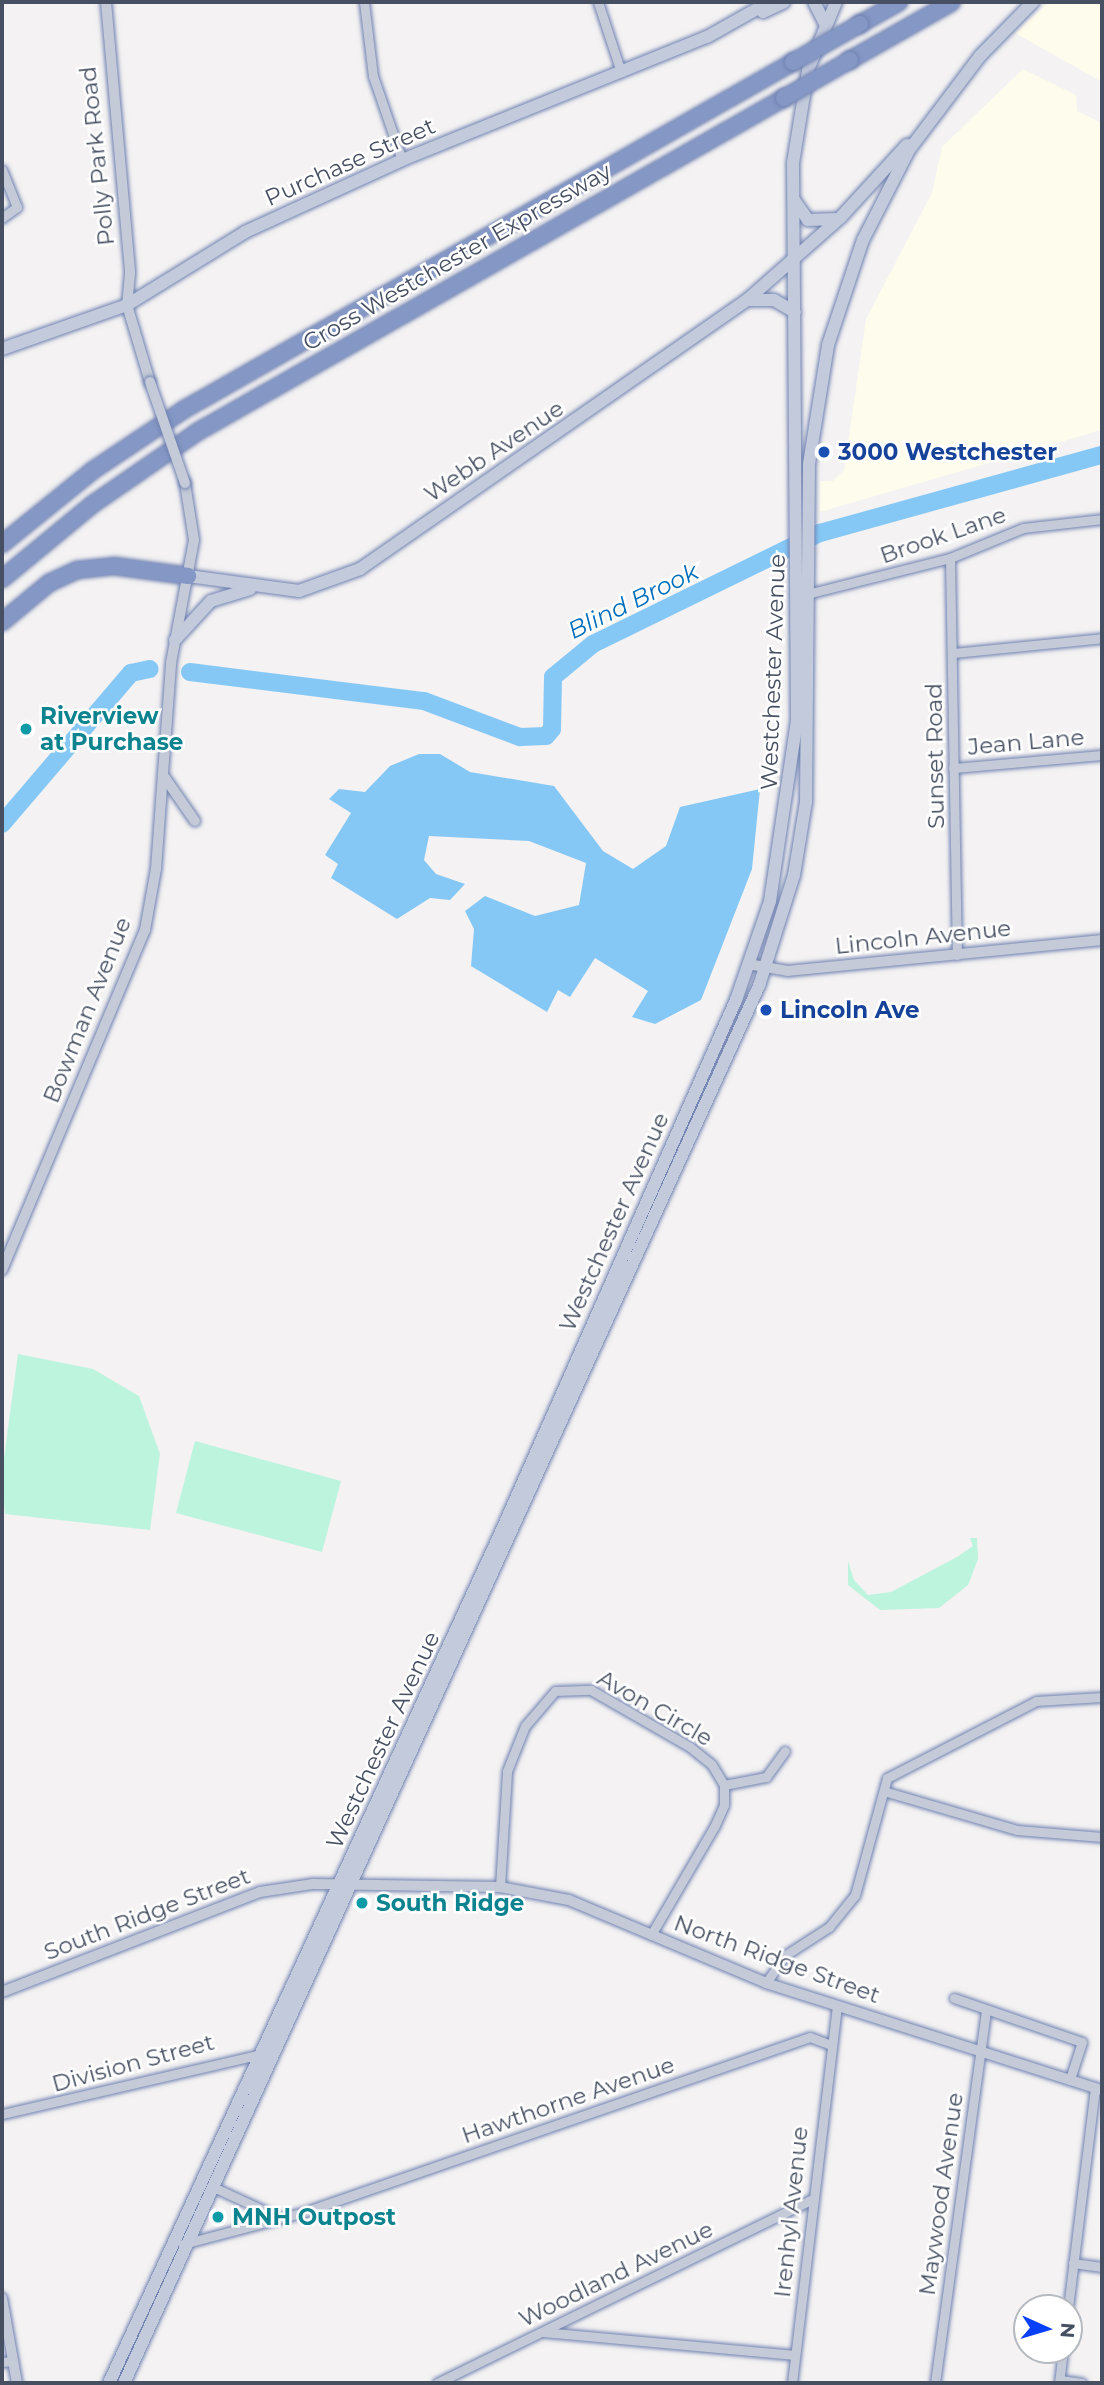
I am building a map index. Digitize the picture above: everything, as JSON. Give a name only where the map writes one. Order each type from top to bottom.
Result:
[{"type":"highway","name":"Cross Westchester Expressway","points":[[2,544],[92,471],[185,409],[899,2]]},
{"type":"highway","name":"Cross Westchester Expressway","points":[[2,579],[93,504],[199,431],[953,2]]},
{"type":"highway","points":[[2,622],[49,583],[77,570],[114,566],[188,576]]},
{"type":"main road","points":[[724,28],[769,2]]},
{"type":"main road","points":[[724,28],[784,2]]},
{"type":"main road","points":[[814,2],[825,24]]},
{"type":"main road","name":"Westchester Avenue","points":[[124,2383],[181,2243],[198,2193],[268,2053],[766,968],[794,875],[806,802],[803,557],[792,197],[800,105],[825,24],[836,2]]},
{"type":"main road","points":[[931,119],[1033,2]]},
{"type":"main road","name":"Purchase Street","points":[[2,349],[127,305],[245,232],[402,160],[724,28]]},
{"type":"main road","name":"Westchester Avenue","points":[[802,521],[814,412],[839,308],[883,197],[931,119]]},
{"type":"main road","name":"Webb Avenue","points":[[188,576],[254,588],[307,589],[360,569],[747,300],[841,217],[931,119]]},
{"type":"main road","points":[[792,197],[808,220],[841,217]]},
{"type":"main road","points":[[747,300],[774,300],[795,312]]},
{"type":"main road","points":[[175,640],[211,601],[254,588]]},
{"type":"main road","name":"Westchester Avenue","points":[[346,1884],[748,964],[775,882],[791,788],[803,595]]},
{"type":"main road","name":"Westchester Avenue","points":[[109,2383],[213,2185],[268,2053]]},
{"type":"street","name":"Polly Park Road","points":[[106,2],[130,273],[127,305]]},
{"type":"street","points":[[364,2],[373,76],[402,160]]},
{"type":"street","points":[[598,2],[621,72]]},
{"type":"street","points":[[2,170],[17,207],[2,218]]},
{"type":"street","name":"Bowman Avenue","points":[[2,1270],[145,930],[175,640],[188,576],[194,528],[185,483],[127,305]]},
{"type":"street","name":"Brook Lane","points":[[803,595],[950,558],[1023,528],[1102,519]]},
{"type":"street","name":"Sunset Road","points":[[950,558],[957,955]]},
{"type":"street","points":[[953,653],[1102,638]]},
{"type":"street","name":"Jean Lane","points":[[953,768],[1102,755]]},
{"type":"street","points":[[162,774],[195,821]]},
{"type":"street","name":"Lincoln Avenue","points":[[748,964],[787,971],[1102,940]]},
{"type":"street","name":"Avon Circle","points":[[500,1887],[507,1771],[535,1707],[555,1690],[580,1687],[605,1697],[690,1747],[724,1785]]},
{"type":"street","points":[[766,1983],[784,1956],[829,1927],[855,1895],[878,1804],[887,1792],[887,1778],[1012,1711],[1059,1696],[1102,1697]]},
{"type":"street","points":[[651,1935],[714,1827],[724,1785],[766,1777],[785,1751]]},
{"type":"street","points":[[887,1792],[1017,1830],[1102,1837]]},
{"type":"street","name":"North Ridge Street","points":[[346,1884],[500,1887],[569,1900],[766,1983],[1099,2089]]},
{"type":"street","name":"South Ridge Street","points":[[2,1992],[209,1908],[260,1892],[346,1884]]},
{"type":"street","points":[[954,1998],[1082,2042],[1070,2080]]},
{"type":"street","points":[[831,2045],[837,2006]]},
{"type":"street","name":"Maywood Avenue","points":[[935,2383],[986,2010]]},
{"type":"street","name":"Hawthorne Avenue","points":[[181,2243],[278,2217],[810,2037],[831,2045]]},
{"type":"street","name":"Irenhyl Avenue","points":[[792,2383],[831,2045]]},
{"type":"street","name":"Division Street","points":[[2,2114],[268,2053]]},
{"type":"street","points":[[1070,2294],[1099,2089]]},
{"type":"street","points":[[198,2193],[213,2185],[278,2217]]},
{"type":"street","name":"Woodland Avenue","points":[[437,2383],[812,2199]]},
{"type":"street","points":[[1073,2263],[1102,2267]]},
{"type":"street","points":[[2,2298],[7,2361],[17,2383]]},
{"type":"street","points":[[541,2332],[795,2355]]},
{"type":"street","points":[[1061,2364],[1059,2382],[1082,2383]]},
{"type":"shaded area","points":[[1049,2],[1102,2],[1102,82],[1015,33]]},
{"type":"shaded area","points":[[1023,69],[1076,95],[1077,111],[1102,123],[1102,430],[820,512],[820,481],[833,481],[844,470],[866,319],[932,193],[942,147]]},
{"type":"green space","points":[[18,1354],[93,1369],[139,1396],[160,1454],[150,1530],[5,1514],[2,1473]]},
{"type":"green space","points":[[195,1441],[341,1481],[322,1552],[176,1513]]},
{"type":"green space","points":[[970,1538],[977,1538],[978,1559],[968,1585],[939,1608],[880,1610],[848,1585],[848,1561],[854,1580],[868,1595],[891,1592],[957,1557],[973,1546]]},
{"type":"water","points":[[419,754],[440,754],[470,772],[554,786],[603,851],[633,869],[666,846],[680,807],[760,789],[752,869],[701,1000],[655,1024],[632,1017],[648,991],[595,958],[570,997],[558,990],[547,1012],[471,966],[474,929],[465,911],[485,896],[535,916],[579,905],[586,863],[529,841],[429,836],[424,860],[436,874],[465,884],[450,900],[430,898],[397,919],[331,878],[338,864],[325,855],[351,813],[329,799],[339,789],[365,792],[390,766]]},
{"type":"waterway","name":"Blind Brook","points":[[190,672],[424,701],[520,737],[546,736],[552,729],[553,677],[593,644],[820,533],[1102,455]]},
{"type":"waterway","name":"Blind Brook","points":[[2,824],[131,673],[150,669]]},
{"type":"place","name":"3000 Westchester","points":[[824,452]]},
{"type":"place","name":"Riverview at Purchase","points":[[26,729]]},
{"type":"place","name":"Lincoln Ave","points":[[766,1010]]},
{"type":"place","name":"South Ridge","points":[[362,1903]]},
{"type":"place","name":"MNH Outpost","points":[[218,2217]]}]
